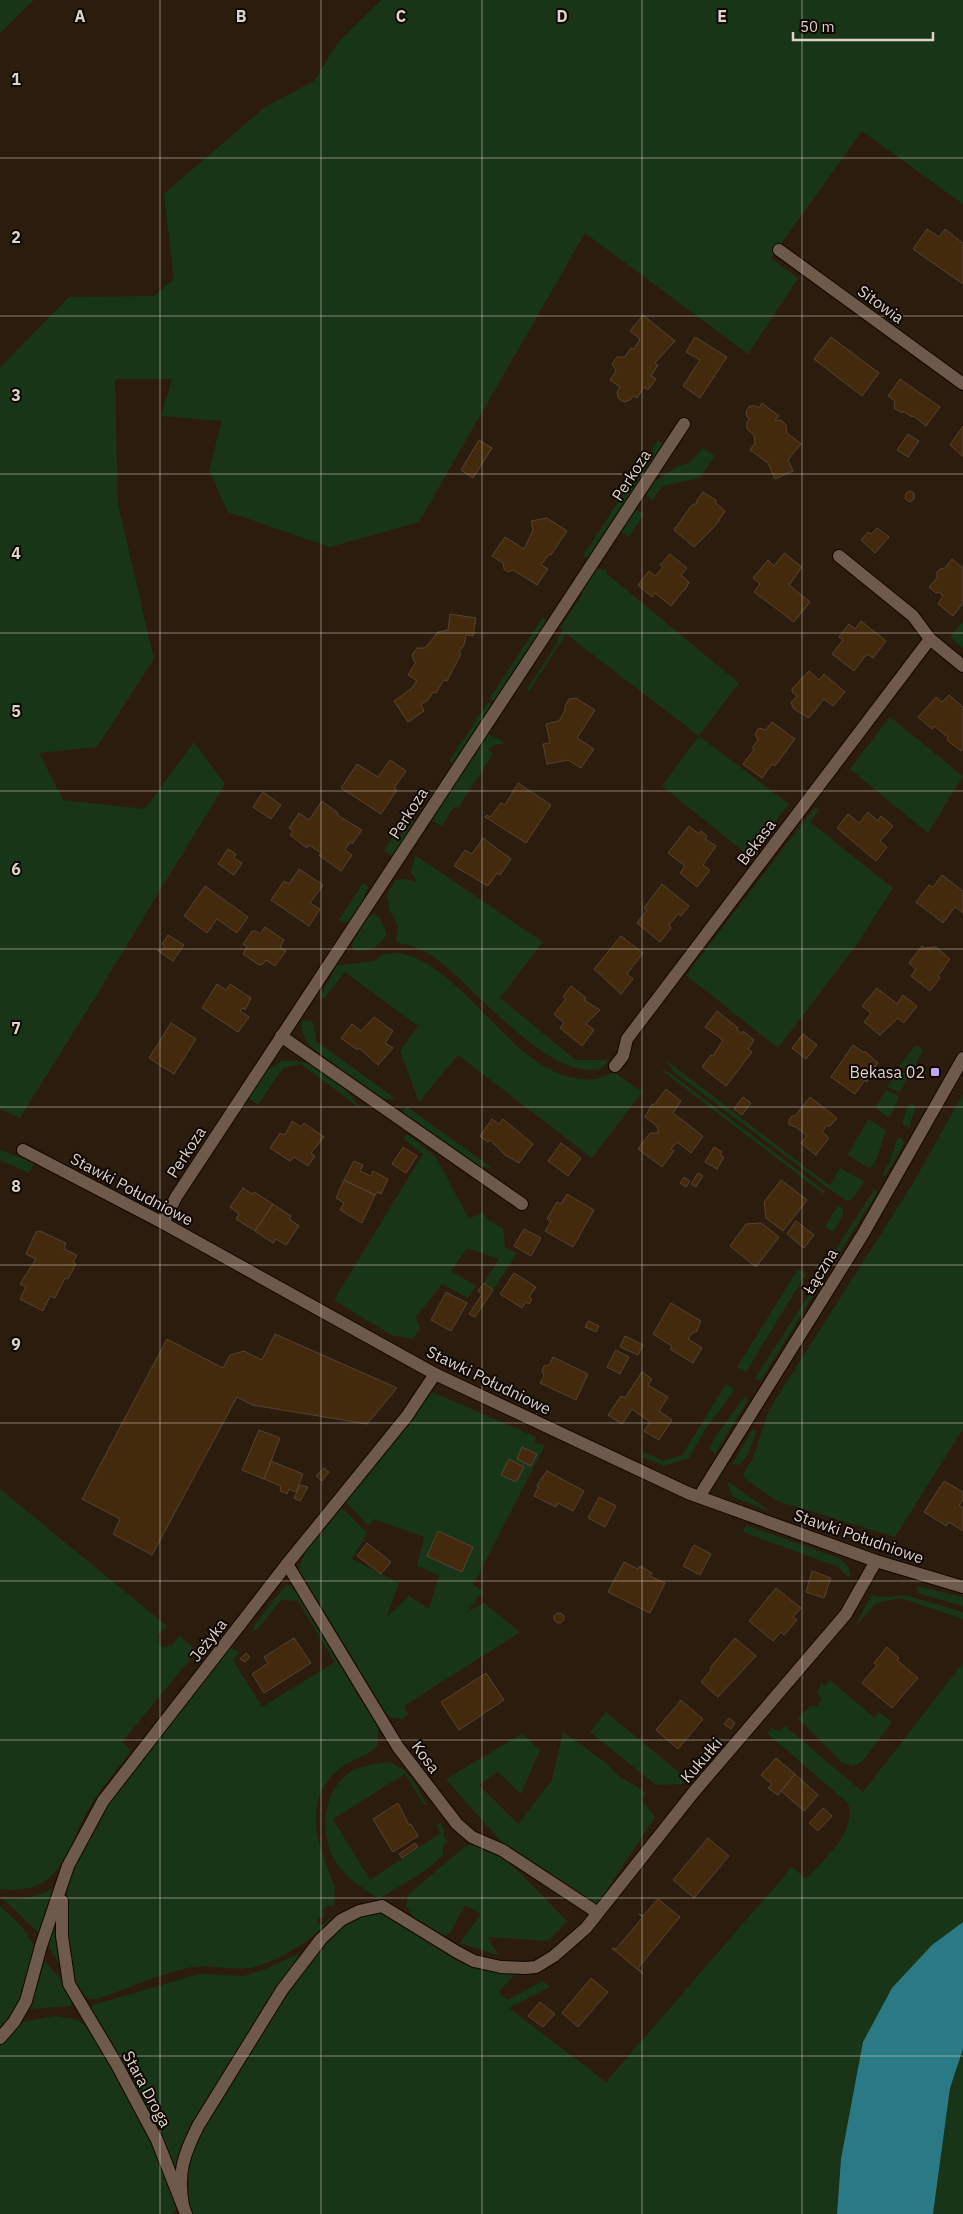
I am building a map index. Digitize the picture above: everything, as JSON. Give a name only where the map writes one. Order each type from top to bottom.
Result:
[{"type":"street","name":"Sitowia","points":[[779,250],[963,384]]},
{"type":"street","name":"Perkoza","points":[[163,1223],[176,1197],[684,424]]},
{"type":"street","points":[[839,556],[913,616],[930,639],[963,666]]},
{"type":"street","name":"Bekasa","points":[[614,1066],[622,1056],[627,1039],[930,639]]},
{"type":"street","points":[[281,1036],[522,1204]]},
{"type":"street","name":"Łączna","points":[[699,1497],[863,1234],[963,1058]]},
{"type":"street","name":"Stawki Południowe","points":[[23,1150],[163,1223],[435,1374],[699,1497],[876,1561],[963,1587]]},
{"type":"street","name":"Jeżyka","points":[[0,2038],[14,2022],[26,2001],[41,1946],[68,1866],[103,1802],[287,1564],[407,1416],[435,1374]]},
{"type":"street","name":"Kukułki","points":[[184,2210],[180,2189],[181,2167],[188,2145],[198,2126],[282,1990],[321,1939],[341,1920],[359,1910],[382,1906],[474,1961],[517,1968],[536,1967],[571,1942],[598,1913],[693,1792],[846,1614],[876,1561]]},
{"type":"street","name":"Kosa","points":[[287,1564],[398,1747],[457,1824],[472,1837],[502,1850],[598,1913]]},
{"type":"street","name":"Stara Droga","points":[[64,1879],[61,1929],[69,1984],[116,2064],[157,2140],[184,2210]]},
{"type":"green space","points":[[0,0],[34,0],[0,33]]},
{"type":"green space","points":[[381,0],[963,0],[963,204],[862,131],[771,258],[798,278],[748,354],[585,233],[419,522],[330,547],[228,512],[209,470],[222,421],[161,416],[172,379],[115,379],[118,504],[154,659],[97,747],[39,753],[63,800],[145,809],[194,742],[225,784],[20,1118],[0,1109],[0,368],[69,297],[154,296],[174,279],[164,194],[265,107],[314,81],[339,41]]},
{"type":"green space","points":[[658,440],[664,444],[589,559],[583,556]]},
{"type":"green space","points":[[703,448],[715,456],[700,478],[662,486],[653,500],[646,495],[654,482],[678,466],[690,463]]},
{"type":"green space","points":[[635,509],[644,514],[629,537],[620,531]]},
{"type":"green space","points":[[595,568],[608,570],[606,573],[739,683],[699,736],[566,634],[529,691],[527,689],[558,642],[557,640],[563,630],[560,627],[583,594],[580,590]]},
{"type":"green space","points":[[543,617],[548,621],[495,702],[490,698]]},
{"type":"green space","points":[[963,621],[963,648],[950,637]]},
{"type":"green space","points":[[488,702],[493,705],[454,764],[449,761]]},
{"type":"green space","points":[[890,717],[963,776],[928,833],[850,769]]},
{"type":"green space","points":[[487,733],[504,742],[493,745],[489,750],[493,754],[458,808],[454,807],[442,826],[430,820]]},
{"type":"green space","points":[[699,736],[789,804],[749,856],[662,786]]},
{"type":"green space","points":[[815,807],[819,810],[810,822],[893,888],[857,944],[778,1048],[686,975]]},
{"type":"green space","points":[[411,820],[416,823],[392,856],[384,851],[393,837],[397,840]]},
{"type":"green space","points":[[415,855],[543,942],[500,998],[576,1060],[609,1060],[604,1066],[598,1069],[578,1068],[556,1060],[533,1045],[510,1026],[448,968],[431,955],[396,942],[398,926],[390,911],[387,896],[395,880],[406,879],[417,882],[411,872]]},
{"type":"green space","points":[[363,883],[369,887],[363,897],[365,898],[349,923],[339,920]]},
{"type":"green space","points":[[374,914],[380,918],[387,934],[374,947],[357,951],[352,947],[353,941],[366,917]]},
{"type":"green space","points":[[400,953],[426,963],[450,981],[518,1047],[542,1065],[568,1077],[596,1079],[614,1072],[642,1092],[592,1158],[458,1055],[419,1102],[400,1051],[418,1026],[345,972],[324,998],[320,996],[336,968],[334,966],[374,961],[384,954]]},
{"type":"green space","points":[[302,1020],[313,1022],[316,1041],[396,1099],[383,1099],[308,1045],[302,1031]]},
{"type":"green space","points":[[916,1045],[923,1050],[912,1072],[899,1066]]},
{"type":"green space","points":[[666,1060],[830,1186],[840,1168],[864,1181],[853,1199],[847,1201],[828,1188],[673,1071]]},
{"type":"green space","points":[[282,1061],[302,1062],[313,1065],[340,1085],[361,1109],[301,1064],[283,1068],[258,1105],[246,1096],[261,1074]]},
{"type":"green space","points":[[660,1069],[670,1073],[825,1191],[823,1194]]},
{"type":"green space","points":[[897,1069],[909,1075],[900,1092],[887,1087]]},
{"type":"green space","points":[[886,1090],[899,1096],[890,1118],[875,1108]]},
{"type":"green space","points":[[963,1094],[963,1429],[895,1537],[777,1501],[744,1478],[744,1473],[753,1458],[769,1410],[912,1185]]},
{"type":"green space","points":[[909,1103],[916,1106],[909,1128],[902,1124]]},
{"type":"green space","points":[[406,1106],[492,1168],[479,1166],[408,1116],[403,1112]]},
{"type":"green space","points":[[868,1119],[886,1130],[877,1158],[870,1169],[848,1155]]},
{"type":"green space","points":[[407,1134],[435,1156],[469,1219],[482,1212],[488,1220],[503,1228],[505,1247],[517,1253],[493,1290],[484,1283],[499,1259],[467,1248],[451,1271],[476,1286],[468,1298],[442,1284],[416,1317],[420,1328],[413,1339],[391,1335],[334,1300],[423,1154],[404,1139]]},
{"type":"green space","points":[[898,1137],[904,1141],[902,1148],[886,1175],[883,1176],[882,1175],[889,1163]]},
{"type":"green space","points":[[0,1150],[35,1163],[29,1173],[0,1160]]},
{"type":"green space","points":[[875,1188],[877,1193],[838,1255],[835,1256],[833,1254]]},
{"type":"green space","points":[[838,1205],[843,1209],[843,1215],[833,1232],[825,1227]]},
{"type":"green space","points":[[798,1269],[806,1274],[746,1372],[737,1367]]},
{"type":"green space","points":[[821,1276],[822,1281],[761,1380],[758,1380],[755,1378]]},
{"type":"green space","points":[[726,1384],[734,1389],[706,1428],[689,1458],[664,1466],[642,1457],[644,1452],[663,1461],[682,1455]]},
{"type":"green space","points":[[432,1392],[536,1437],[534,1443],[545,1445],[473,1585],[483,1591],[467,1612],[484,1603],[520,1632],[404,1706],[408,1714],[403,1719],[392,1718],[378,1708],[298,1572],[305,1552],[341,1507],[367,1533],[352,1559],[399,1583],[386,1618],[409,1596],[429,1609],[439,1575],[417,1566],[424,1537],[374,1519],[368,1525],[345,1501]]},
{"type":"green space","points":[[745,1396],[748,1400],[715,1454],[710,1449],[711,1445]]},
{"type":"green space","points":[[753,1429],[757,1431],[748,1454],[740,1465],[732,1464]]},
{"type":"green space","points":[[727,1481],[771,1512],[733,1497]]},
{"type":"green space","points":[[0,1489],[167,1626],[158,1635],[159,1644],[163,1647],[171,1646],[180,1636],[197,1651],[122,1742],[130,1749],[129,1754],[91,1805],[59,1868],[37,1886],[21,1889],[0,1889]]},
{"type":"green space","points":[[746,1525],[839,1558],[849,1568],[851,1577],[845,1575],[838,1567],[743,1532]]},
{"type":"green space","points":[[288,1585],[291,1586],[316,1620],[378,1727],[378,1745],[339,1769],[327,1782],[319,1796],[316,1826],[323,1856],[335,1887],[334,1907],[328,1905],[323,1910],[325,1916],[319,1918],[317,1923],[320,1925],[324,1924],[331,1918],[317,1933],[294,1949],[257,1966],[248,1968],[187,1968],[153,1978],[97,1999],[91,1999],[83,1995],[76,1987],[71,1972],[66,1928],[66,1906],[69,1885],[75,1866],[82,1848],[101,1814],[230,1647],[239,1652],[233,1660],[262,1707],[335,1662],[298,1601],[281,1600],[256,1631],[252,1629],[275,1598]]},
{"type":"green space","points":[[917,1586],[963,1597],[963,1606],[918,1593]]},
{"type":"green space","points":[[872,1595],[881,1597],[908,1596],[963,1612],[963,1619],[901,1598],[876,1603],[853,1629]]},
{"type":"green space","points":[[963,1663],[963,1922],[932,1945],[841,2159],[837,2214],[193,2214],[188,2200],[185,2174],[197,2137],[299,1974],[341,1927],[363,1915],[375,1913],[393,1918],[460,1962],[488,1970],[516,1973],[499,1992],[507,2000],[543,1981],[550,1987],[509,2008],[606,2082],[792,1867],[806,1879],[830,1854],[843,1835],[849,1814],[848,1803],[767,1733],[772,1728],[779,1731],[785,1726],[863,1792]]},
{"type":"green space","points":[[830,1680],[875,1718],[879,1712],[892,1722],[862,1762],[853,1766],[843,1763],[798,1718],[811,1705],[817,1706],[822,1699],[817,1693],[822,1683],[825,1687]]},
{"type":"green space","points":[[606,1712],[686,1778],[682,1784],[656,1785],[590,1732]]},
{"type":"green space","points":[[563,1732],[606,1763],[621,1778],[640,1788],[646,1794],[641,1799],[655,1817],[597,1905],[526,1857],[506,1847],[446,1779],[522,1734],[540,1750],[521,1794],[498,1772],[479,1785],[518,1824],[552,1780]]},
{"type":"green space","points":[[387,1762],[407,1773],[427,1805],[425,1806],[405,1774],[333,1819],[370,1880],[441,1833],[436,1825],[440,1823],[445,1830],[443,1835],[447,1841],[443,1846],[443,1855],[436,1862],[379,1899],[352,1880],[338,1865],[327,1841],[326,1814],[329,1801],[343,1778],[358,1768]]},
{"type":"green space","points":[[471,1844],[488,1848],[517,1870],[567,1921],[548,1941],[488,1937],[498,1955],[460,1943],[481,1914],[465,1905],[450,1933],[444,1937],[427,1928],[412,1915],[406,1905],[409,1894],[463,1848]]},
{"type":"green space","points":[[55,1887],[40,1934],[2,1898],[16,1899],[29,1897],[42,1894]]},
{"type":"green space","points":[[0,1906],[23,1928],[35,1947],[22,1997],[0,2029]]},
{"type":"green space","points":[[56,1917],[60,1965],[48,1945]]},
{"type":"green space","points":[[298,1954],[300,1957],[177,2166],[173,2167],[90,2008],[93,2005],[199,1974],[244,1976],[266,1969]]},
{"type":"green space","points":[[45,1961],[67,1989],[72,2001],[71,2006],[29,2009]]},
{"type":"green space","points":[[54,2016],[76,2019],[90,2029],[152,2139],[178,2207],[172,2214],[0,2214],[0,2046],[23,2022]]},
{"type":"green space","points":[[963,2049],[963,2214],[933,2214],[950,2088]]},
{"type":"water","points":[[963,1922],[963,2049],[950,2088],[933,2214],[837,2214],[841,2159],[863,2042],[892,1988],[932,1945]]},
{"type":"building","points":[[927,229],[939,237],[945,229],[963,243],[963,284],[913,249]]},
{"type":"building","points":[[643,315],[675,341],[655,363],[658,365],[651,376],[656,379],[648,390],[644,387],[637,398],[633,396],[630,400],[624,402],[618,398],[617,392],[620,387],[610,380],[616,371],[612,364],[617,357],[625,357],[631,348],[634,349],[640,339],[630,331]]},
{"type":"building","points":[[695,337],[727,357],[700,398],[683,386],[700,360],[686,352]]},
{"type":"building","points":[[831,337],[879,373],[862,396],[814,359]]},
{"type":"building","points":[[900,379],[940,407],[926,426],[914,416],[912,417],[903,411],[902,413],[894,408],[895,401],[888,396]]},
{"type":"building","points":[[762,403],[779,416],[775,421],[781,420],[786,425],[787,433],[801,444],[788,460],[793,471],[775,479],[768,463],[750,450],[755,443],[754,435],[747,429],[747,422],[750,419],[747,417],[746,411],[750,406],[759,408]]},
{"type":"building","points":[[963,426],[963,457],[950,445]]},
{"type":"building","points":[[908,434],[919,441],[908,457],[897,450]]},
{"type":"building","points":[[479,440],[492,448],[473,478],[461,470]]},
{"type":"building","points":[[910,491],[914,493],[914,499],[910,502],[905,499],[906,493]]},
{"type":"building","points":[[703,492],[716,500],[716,503],[725,511],[716,525],[694,547],[674,530],[691,506],[697,503]]},
{"type":"building","points":[[547,518],[567,531],[551,555],[549,554],[541,565],[548,569],[537,585],[513,570],[508,572],[504,569],[503,563],[492,556],[505,537],[524,549],[533,530],[531,521]]},
{"type":"building","points":[[877,528],[889,537],[875,553],[861,540],[868,532],[871,534]]},
{"type":"building","points":[[784,553],[802,567],[789,585],[810,602],[794,622],[754,592],[760,584],[753,578],[768,560],[774,566]]},
{"type":"building","points":[[670,554],[687,568],[681,575],[689,582],[685,590],[671,606],[655,593],[652,597],[638,585],[649,571],[655,576],[663,567],[660,565]]},
{"type":"building","points":[[952,559],[963,568],[963,603],[953,616],[938,604],[943,596],[929,587],[937,578],[937,572],[945,568]]},
{"type":"building","points":[[450,614],[476,618],[473,636],[466,635],[464,645],[459,652],[461,654],[447,681],[444,680],[436,693],[433,692],[428,700],[421,704],[424,711],[408,722],[394,701],[411,689],[417,681],[408,675],[416,662],[412,655],[417,648],[425,648],[438,632],[448,630]]},
{"type":"building","points":[[861,621],[886,641],[873,658],[867,654],[854,671],[832,654],[843,640],[839,637],[849,624],[855,629]]},
{"type":"building","points":[[809,671],[819,680],[824,674],[845,692],[833,706],[824,699],[809,718],[794,709],[791,703],[797,696],[792,692],[792,689]]},
{"type":"building","points":[[949,695],[963,707],[963,749],[961,751],[947,740],[948,737],[934,726],[932,729],[918,717],[936,697],[942,702]]},
{"type":"building","points":[[576,698],[595,710],[577,738],[594,749],[581,768],[568,760],[547,764],[543,744],[550,743],[546,724],[559,721],[569,699]]},
{"type":"building","points":[[772,722],[795,739],[775,766],[772,764],[762,778],[743,764],[754,750],[752,748],[758,740],[755,734],[759,728],[766,730]]},
{"type":"building","points":[[390,760],[406,771],[394,788],[397,790],[381,814],[341,788],[357,764],[378,777]]},
{"type":"building","points":[[518,783],[551,805],[526,843],[485,817],[487,815],[490,817],[501,803],[505,805]]},
{"type":"building","points":[[263,792],[281,805],[271,819],[253,807]]},
{"type":"building","points":[[322,801],[338,813],[337,815],[362,830],[345,850],[352,855],[341,871],[319,855],[321,853],[309,845],[307,848],[290,835],[293,831],[289,828],[299,813],[309,820]]},
{"type":"building","points":[[868,812],[878,821],[881,816],[893,826],[880,841],[887,847],[876,861],[837,828],[848,814],[859,823]]},
{"type":"building","points":[[689,826],[699,834],[701,831],[707,836],[705,839],[716,846],[703,865],[710,870],[697,887],[680,873],[685,866],[668,853]]},
{"type":"building","points":[[483,838],[511,859],[500,875],[497,873],[488,886],[454,866],[465,850],[472,854]]},
{"type":"building","points":[[228,849],[236,854],[234,858],[242,863],[234,875],[218,864]]},
{"type":"building","points":[[299,869],[323,885],[310,903],[320,909],[309,926],[271,900],[284,881],[289,884]]},
{"type":"building","points":[[942,875],[963,891],[963,913],[955,907],[943,923],[916,902],[929,885],[933,887]]},
{"type":"building","points":[[662,884],[689,906],[681,916],[678,914],[669,925],[671,928],[660,942],[637,923],[647,910],[644,908]]},
{"type":"building","points":[[205,886],[248,917],[237,933],[217,919],[207,933],[184,916]]},
{"type":"building","points":[[265,927],[284,940],[280,947],[286,951],[275,966],[266,960],[263,964],[259,965],[243,954],[247,947],[243,944],[252,931],[260,934]]},
{"type":"building","points":[[168,935],[184,945],[173,961],[157,950],[161,951],[165,946],[162,944]]},
{"type":"building","points":[[621,936],[643,953],[627,974],[633,979],[621,994],[594,969]]},
{"type":"building","points":[[922,946],[925,948],[936,947],[950,959],[938,976],[940,978],[930,991],[911,976],[916,969],[909,963]]},
{"type":"building","points":[[217,984],[226,990],[230,984],[251,998],[245,1010],[243,1008],[240,1011],[249,1017],[238,1032],[202,1008]]},
{"type":"building","points":[[571,986],[586,998],[584,1000],[600,1010],[586,1024],[594,1030],[582,1046],[560,1028],[564,1023],[554,1014],[566,999],[563,997]]},
{"type":"building","points":[[877,988],[897,1004],[903,995],[917,1006],[904,1023],[898,1018],[880,1035],[864,1022],[871,1013],[862,1006]]},
{"type":"building","points":[[717,1011],[738,1028],[737,1030],[742,1034],[743,1031],[754,1040],[748,1049],[752,1052],[726,1086],[702,1067],[711,1055],[713,1056],[723,1040],[705,1027]]},
{"type":"building","points":[[374,1017],[393,1031],[385,1043],[393,1048],[378,1065],[359,1048],[357,1050],[341,1038],[352,1024],[361,1031]]},
{"type":"building","points":[[171,1023],[196,1039],[174,1074],[149,1058]]},
{"type":"building","points":[[803,1034],[817,1045],[806,1059],[792,1048]]},
{"type":"building","points":[[853,1045],[866,1052],[878,1063],[872,1070],[874,1072],[867,1082],[865,1080],[855,1094],[831,1077]]},
{"type":"building","points":[[666,1089],[681,1101],[673,1113],[703,1136],[691,1153],[677,1142],[671,1149],[674,1151],[662,1167],[638,1149],[650,1133],[658,1133],[658,1127],[645,1117],[652,1104],[654,1105]]},
{"type":"building","points":[[743,1097],[751,1103],[742,1115],[734,1109]]},
{"type":"building","points":[[810,1097],[837,1118],[829,1127],[827,1125],[822,1132],[829,1138],[816,1155],[801,1143],[807,1136],[796,1127],[789,1125],[789,1120],[792,1116],[795,1116]]},
{"type":"building","points":[[492,1119],[499,1124],[503,1119],[533,1144],[519,1163],[505,1155],[490,1140],[488,1142],[480,1136]]},
{"type":"building","points":[[292,1121],[301,1127],[304,1123],[324,1137],[311,1153],[315,1156],[308,1166],[294,1157],[290,1161],[270,1148],[280,1133],[285,1135]]},
{"type":"building","points":[[561,1143],[581,1158],[568,1176],[548,1161]]},
{"type":"building","points":[[403,1147],[417,1156],[406,1173],[392,1164]]},
{"type":"building","points":[[714,1147],[722,1152],[720,1155],[724,1157],[717,1169],[705,1162]]},
{"type":"building","points":[[354,1161],[363,1165],[360,1171],[371,1176],[373,1171],[388,1179],[381,1194],[377,1192],[375,1195],[344,1180]]},
{"type":"building","points":[[698,1173],[703,1176],[696,1187],[691,1184]]},
{"type":"building","points":[[684,1177],[690,1181],[686,1187],[680,1183]]},
{"type":"building","points":[[344,1180],[375,1195],[362,1223],[340,1210],[344,1203],[336,1198]]},
{"type":"building","points":[[781,1180],[807,1200],[783,1231],[766,1218],[764,1202]]},
{"type":"building","points":[[243,1188],[252,1194],[254,1192],[273,1204],[255,1231],[236,1219],[239,1214],[230,1207]]},
{"type":"building","points":[[567,1194],[594,1210],[573,1247],[545,1231],[551,1221],[547,1219],[557,1202],[561,1204]]},
{"type":"building","points":[[273,1204],[291,1216],[289,1219],[299,1226],[286,1245],[276,1239],[273,1243],[255,1231]]},
{"type":"building","points":[[796,1221],[814,1235],[804,1248],[787,1234]]},
{"type":"building","points":[[761,1223],[779,1237],[756,1267],[730,1246],[746,1224]]},
{"type":"building","points":[[524,1229],[541,1238],[531,1256],[514,1246]]},
{"type":"building","points":[[40,1231],[66,1243],[64,1249],[77,1255],[73,1262],[76,1264],[68,1279],[65,1278],[55,1298],[50,1296],[43,1311],[20,1299],[26,1287],[20,1284],[36,1259],[26,1254],[36,1232]]},
{"type":"building","points":[[514,1273],[536,1287],[529,1297],[532,1299],[529,1304],[526,1302],[522,1308],[500,1294]]},
{"type":"building","points":[[484,1283],[493,1290],[475,1317],[469,1314],[482,1294],[478,1291]]},
{"type":"building","points":[[446,1292],[467,1303],[451,1331],[431,1320]]},
{"type":"building","points":[[671,1303],[701,1321],[697,1331],[691,1334],[688,1339],[702,1348],[693,1363],[670,1349],[672,1346],[653,1334]]},
{"type":"building","points":[[588,1321],[599,1326],[596,1332],[585,1327]]},
{"type":"building","points":[[275,1334],[397,1388],[367,1424],[252,1405],[237,1397],[152,1555],[113,1534],[120,1519],[82,1499],[167,1339],[223,1368],[230,1355],[244,1351],[262,1360]]},
{"type":"building","points":[[625,1336],[643,1345],[638,1355],[620,1347]]},
{"type":"building","points":[[616,1350],[629,1357],[620,1374],[607,1367]]},
{"type":"building","points":[[553,1357],[588,1374],[576,1400],[540,1383],[544,1376],[542,1371],[544,1366],[549,1365]]},
{"type":"building","points":[[642,1372],[652,1379],[648,1385],[668,1397],[659,1411],[672,1420],[659,1440],[644,1431],[650,1422],[632,1409],[622,1424],[608,1415],[621,1396],[625,1398]]},
{"type":"building","points":[[259,1430],[280,1438],[264,1479],[242,1470]]},
{"type":"building","points":[[522,1447],[537,1454],[531,1466],[517,1459]]},
{"type":"building","points":[[509,1459],[524,1467],[516,1482],[501,1475]]},
{"type":"building","points":[[271,1461],[303,1474],[296,1492],[289,1489],[287,1494],[280,1491],[281,1486],[264,1479]]},
{"type":"building","points":[[324,1468],[329,1472],[322,1481],[316,1476]]},
{"type":"building","points":[[547,1471],[584,1491],[573,1511],[558,1503],[556,1507],[534,1496],[538,1488],[537,1485]]},
{"type":"building","points":[[944,1481],[963,1492],[963,1500],[959,1505],[963,1508],[963,1531],[949,1522],[946,1526],[924,1512]]},
{"type":"building","points":[[300,1485],[308,1487],[300,1501],[294,1498]]},
{"type":"building","points":[[599,1497],[616,1506],[605,1527],[588,1518]]},
{"type":"building","points":[[438,1531],[473,1547],[462,1572],[427,1556]]},
{"type":"building","points":[[367,1543],[391,1562],[381,1574],[357,1556]]},
{"type":"building","points":[[694,1545],[711,1554],[700,1575],[683,1566]]},
{"type":"building","points":[[624,1562],[638,1569],[640,1566],[652,1573],[650,1576],[665,1583],[650,1613],[608,1592]]},
{"type":"building","points":[[812,1571],[831,1578],[824,1598],[806,1592]]},
{"type":"building","points":[[776,1588],[801,1608],[793,1617],[797,1620],[784,1635],[781,1632],[773,1641],[749,1621]]},
{"type":"building","points":[[559,1613],[564,1618],[559,1623],[554,1618]]},
{"type":"building","points":[[294,1638],[311,1663],[264,1693],[252,1674],[268,1663],[264,1657]]},
{"type":"building","points":[[735,1638],[756,1656],[718,1697],[701,1682]]},
{"type":"building","points":[[887,1647],[899,1658],[897,1660],[918,1678],[892,1708],[862,1683],[877,1665],[874,1663]]},
{"type":"building","points":[[246,1653],[250,1657],[245,1662],[240,1659]]},
{"type":"building","points":[[486,1673],[504,1700],[459,1730],[441,1702]]},
{"type":"building","points":[[681,1700],[703,1719],[678,1749],[656,1730]]},
{"type":"building","points":[[729,1718],[735,1723],[731,1729],[724,1724]]},
{"type":"building","points":[[776,1758],[795,1774],[778,1795],[768,1788],[772,1784],[761,1775]]},
{"type":"building","points":[[795,1774],[818,1795],[804,1811],[781,1791]]},
{"type":"building","points":[[398,1803],[409,1825],[411,1824],[418,1836],[393,1852],[373,1819]]},
{"type":"building","points":[[823,1808],[832,1816],[818,1831],[809,1823]]},
{"type":"building","points":[[708,1838],[729,1856],[694,1898],[673,1880]]},
{"type":"building","points":[[415,1843],[418,1847],[402,1858],[399,1854]]},
{"type":"building","points":[[658,1899],[680,1917],[638,1968],[643,1974],[612,1948],[616,1949],[643,1917],[639,1914],[643,1916]]},
{"type":"building","points":[[591,1978],[608,1992],[578,2027],[562,2013]]},
{"type":"building","points":[[540,2002],[555,2014],[543,2027],[528,2016]]},
{"type":"place","name":"Bekasa 02","points":[[935,1072]]}]
